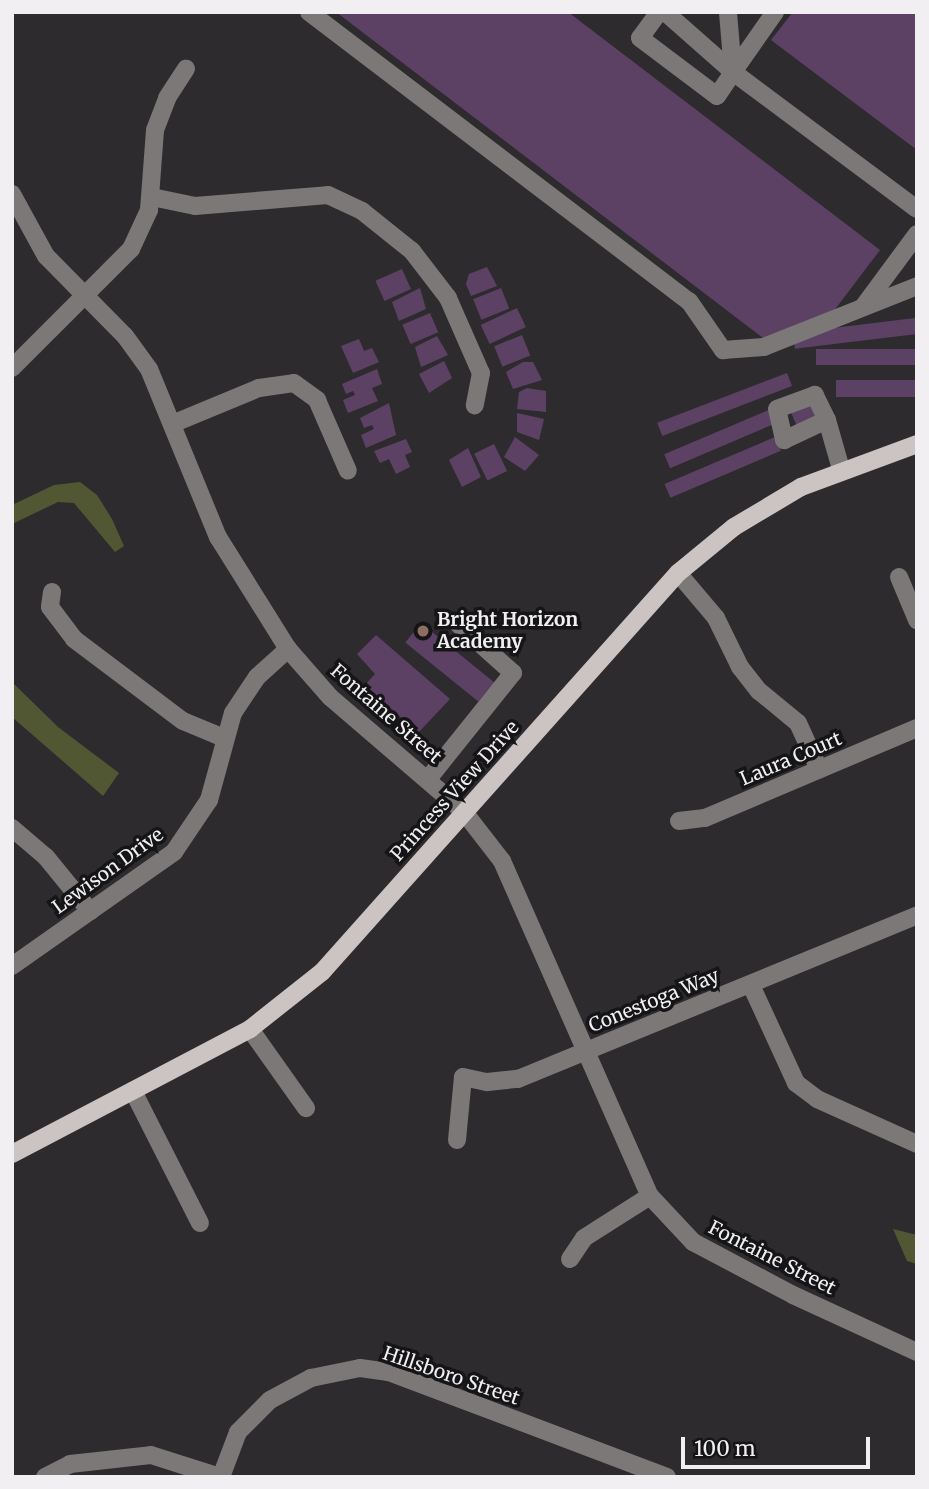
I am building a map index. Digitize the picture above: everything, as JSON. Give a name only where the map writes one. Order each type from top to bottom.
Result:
[{"type":"main road","name":"Princess View Drive","points":[[12,1154],[250,1030],[322,972],[678,573],[734,527],[841,469],[917,444]]},
{"type":"street","points":[[309,12],[689,301],[723,350],[764,347],[917,286]]},
{"type":"street","points":[[659,12],[639,38],[717,96],[775,12]]},
{"type":"street","points":[[665,12],[733,72],[917,209]]},
{"type":"street","points":[[728,12],[733,72]]},
{"type":"street","points":[[12,368],[86,298],[131,249],[152,197],[150,163],[155,130],[167,98],[186,69]]},
{"type":"street","name":"Fontaine Street","points":[[12,194],[46,256],[125,336],[149,369],[218,537],[288,649],[330,697],[464,812],[502,861],[650,1196],[693,1242],[793,1295],[917,1352]]},
{"type":"street","points":[[152,197],[195,206],[328,195],[362,211],[427,268],[448,298],[481,373],[475,405]]},
{"type":"street","points":[[862,308],[917,233]]},
{"type":"street","points":[[172,424],[259,388],[294,383],[317,400],[348,471]]},
{"type":"street","points":[[827,420],[841,469]]},
{"type":"street","points":[[678,573],[716,618],[740,667],[759,691],[798,723],[819,769]]},
{"type":"street","points":[[899,577],[917,620]]},
{"type":"street","points":[[52,592],[50,607],[74,639],[183,721],[225,738]]},
{"type":"street","points":[[428,779],[513,673],[457,623]]},
{"type":"street","name":"Lewison Drive","points":[[12,966],[174,852],[183,842],[209,800],[233,713],[257,677],[288,649]]},
{"type":"street","name":"Laura Court","points":[[679,821],[705,818],[917,728]]},
{"type":"street","points":[[12,828],[47,857],[90,911]]},
{"type":"street","name":"Conestoga Way","points":[[457,1140],[463,1077],[487,1082],[518,1079],[917,915]]},
{"type":"street","points":[[751,985],[796,1083],[817,1099],[917,1144]]},
{"type":"street","points":[[250,1030],[306,1108]]},
{"type":"street","points":[[133,1091],[200,1223]]},
{"type":"street","points":[[570,1259],[584,1238],[650,1196]]},
{"type":"street","name":"Hillsboro Street","points":[[221,1477],[238,1432],[271,1400],[311,1378],[360,1368],[390,1372],[667,1477]]},
{"type":"street","points":[[45,1477],[70,1464],[151,1455],[221,1477]]},
{"type":"green space","points":[[80,482],[97,495],[112,519],[124,546],[115,552],[74,503],[58,502],[12,524],[12,505],[54,485]]},
{"type":"green space","points":[[12,682],[58,727],[119,773],[103,796],[12,717]]},
{"type":"green space","points":[[893,1229],[917,1235],[917,1264],[907,1261]]},
{"type":"building","points":[[336,12],[568,12],[880,250],[830,316],[767,341]]},
{"type":"building","points":[[793,12],[917,12],[917,150],[771,40]]},
{"type":"building","points":[[487,267],[497,286],[471,296],[466,284],[469,274]]},
{"type":"building","points":[[402,269],[411,289],[384,301],[376,281]]},
{"type":"building","points":[[420,288],[426,309],[399,321],[392,302]]},
{"type":"building","points":[[501,288],[509,308],[481,320],[473,299]]},
{"type":"building","points":[[517,308],[526,327],[490,344],[481,325]]},
{"type":"building","points":[[430,313],[438,332],[411,344],[402,325]]},
{"type":"building","points":[[915,318],[917,334],[795,349],[793,333]]},
{"type":"building","points":[[522,335],[530,355],[502,367],[494,346]]},
{"type":"building","points":[[437,336],[448,355],[421,367],[415,347]]},
{"type":"building","points":[[359,339],[364,351],[372,348],[379,362],[353,373],[341,346]]},
{"type":"building","points":[[816,349],[917,349],[917,365],[816,365]]},
{"type":"building","points":[[444,361],[452,378],[429,393],[419,374]]},
{"type":"building","points":[[523,362],[533,362],[542,380],[513,389],[506,372]]},
{"type":"building","points":[[377,369],[382,384],[372,388],[378,401],[348,413],[343,400],[355,395],[353,391],[346,394],[342,384]]},
{"type":"building","points":[[787,373],[792,386],[662,436],[657,423]]},
{"type":"building","points":[[836,380],[917,380],[917,397],[836,397]]},
{"type":"building","points":[[527,388],[546,391],[546,412],[517,409],[519,392]]},
{"type":"building","points":[[811,401],[818,417],[797,426],[790,410]]},
{"type":"building","points":[[389,403],[396,435],[366,448],[361,435],[374,429],[372,425],[364,428],[360,418]]},
{"type":"building","points":[[771,409],[777,423],[670,468],[664,454]]},
{"type":"building","points":[[517,413],[544,419],[539,440],[517,432]]},
{"type":"building","points":[[515,437],[539,455],[525,471],[504,457]]},
{"type":"building","points":[[775,437],[781,451],[670,498],[665,484]]},
{"type":"building","points":[[406,439],[412,452],[405,455],[410,467],[396,474],[389,459],[380,463],[374,451]]},
{"type":"building","points":[[494,444],[507,471],[487,481],[474,454]]},
{"type":"building","points":[[468,448],[481,477],[462,487],[449,460]]},
{"type":"building","points":[[421,623],[494,682],[478,702],[405,642]]},
{"type":"building","points":[[376,635],[450,699],[418,733],[365,685],[375,674],[357,654]]},
{"type":"place","name":"Bright Horizon Academy","points":[[423,631]]}]
